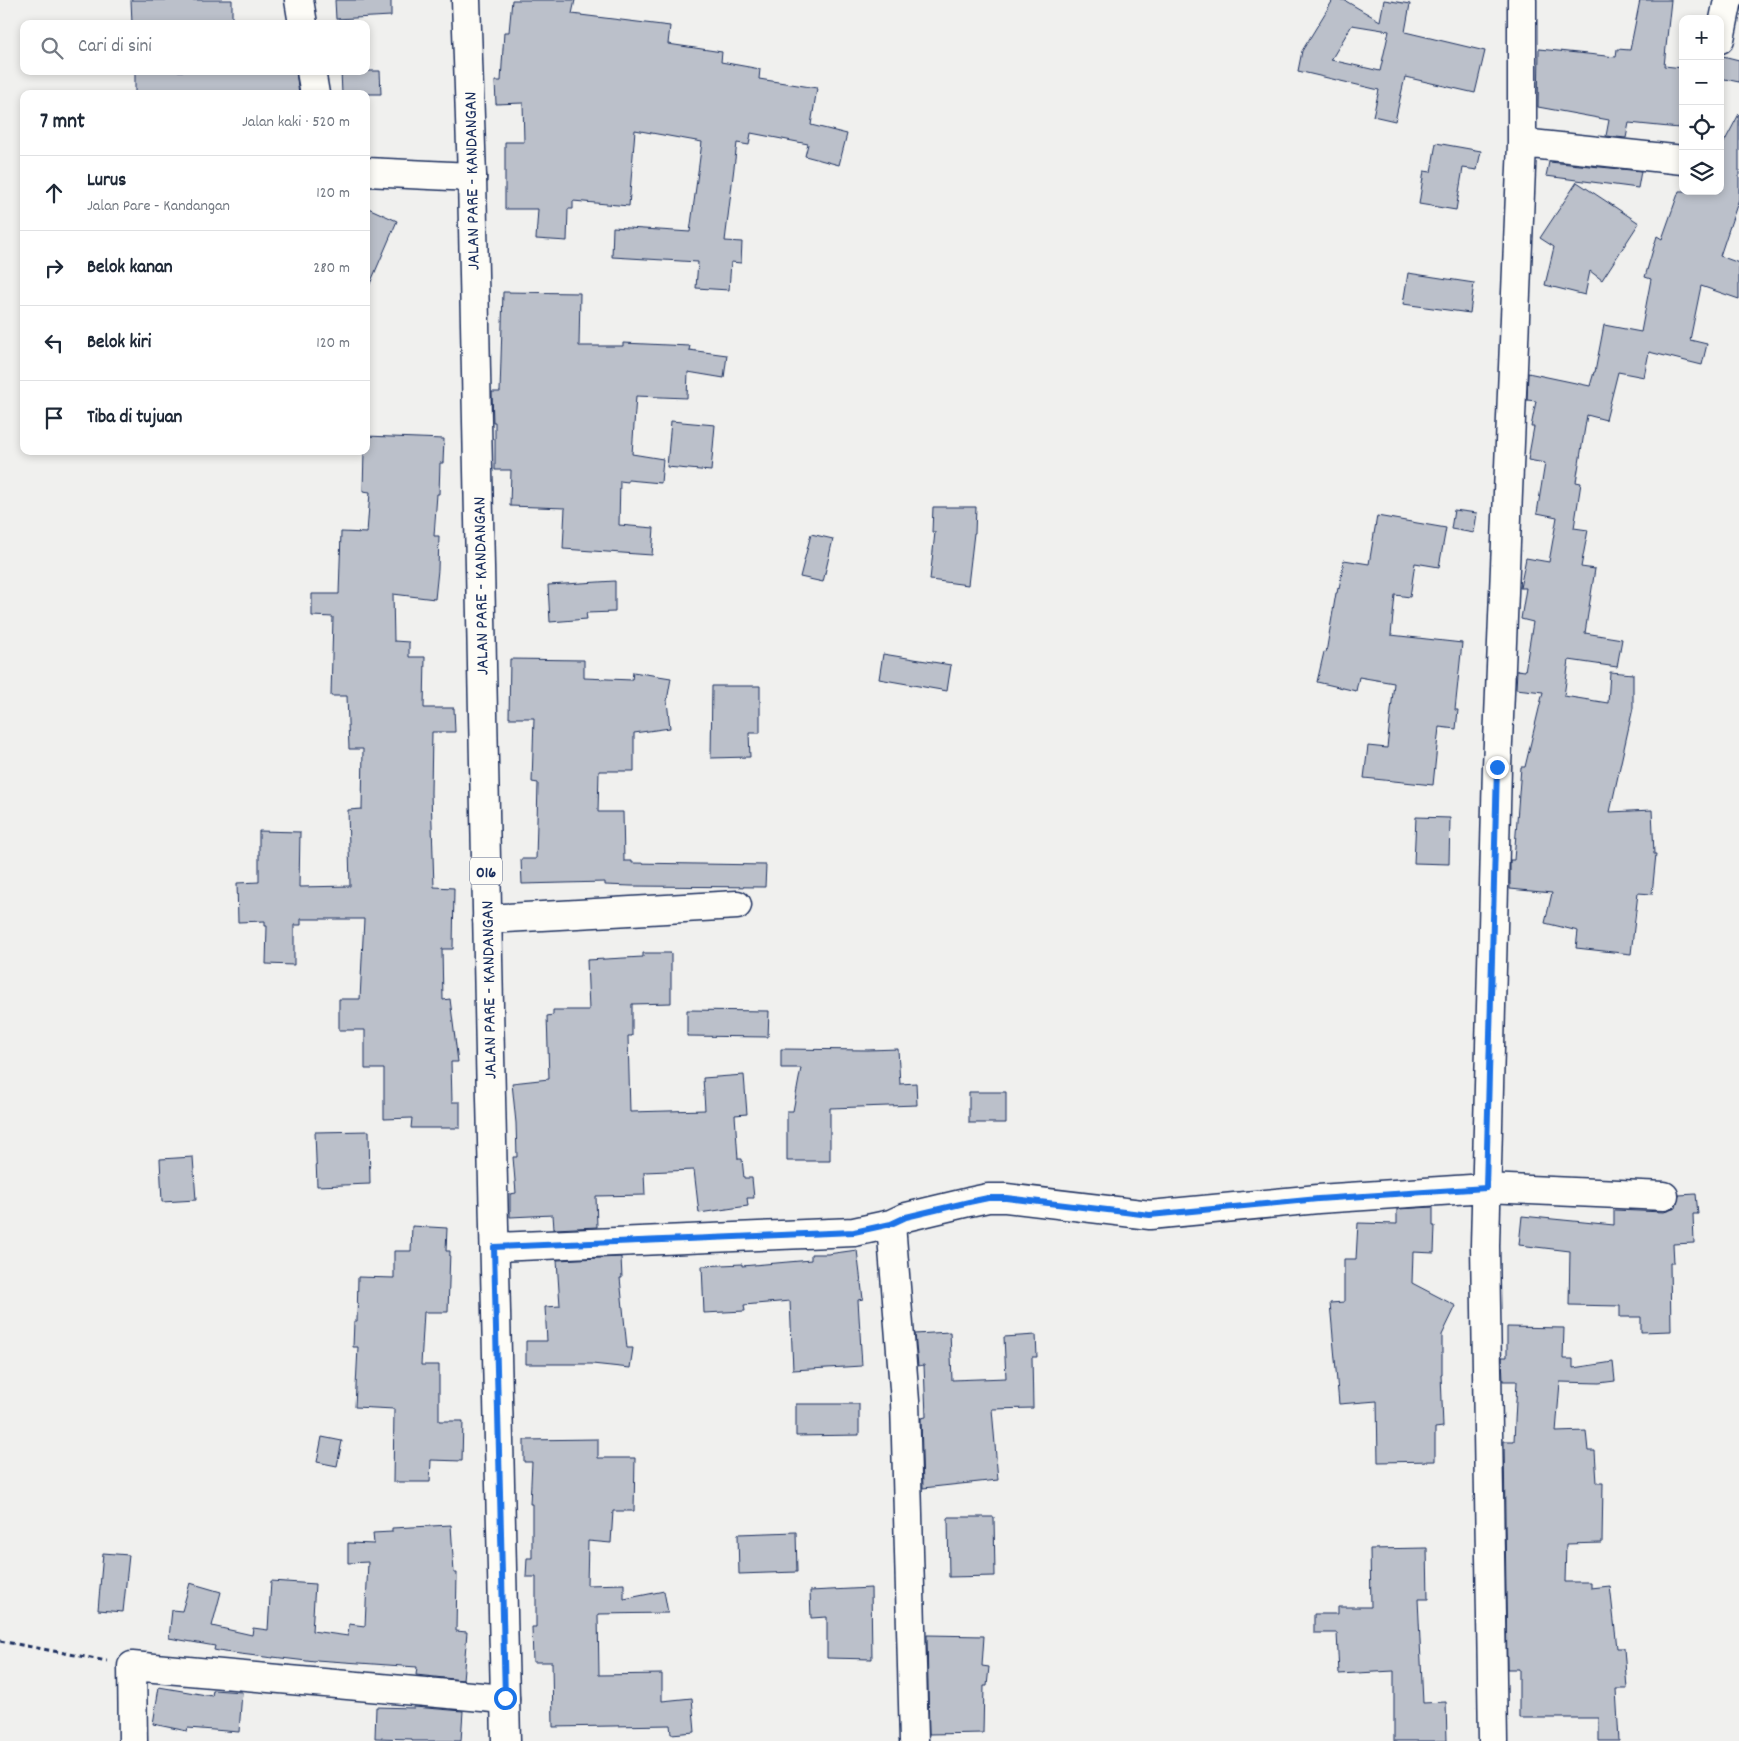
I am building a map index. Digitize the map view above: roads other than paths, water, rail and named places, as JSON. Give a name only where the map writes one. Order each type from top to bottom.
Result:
[{"type":"street","points":[[299,0],[302,20]]},
{"type":"street","name":"JALAN PARE - KANDANGAN","points":[[466,0],[472,177],[506,1741]]},
{"type":"street","points":[[1493,1741],[1485,1246],[1497,776],[1522,143],[1522,0]]},
{"type":"street","points":[[1724,20],[1728,0]]},
{"type":"street","points":[[313,75],[314,90]]},
{"type":"street","points":[[1522,143],[1679,160]]},
{"type":"street","points":[[370,172],[472,177]]},
{"type":"street","points":[[487,919],[737,905]]},
{"type":"street","points":[[494,1247],[854,1232],[891,1224],[906,1217],[988,1198],[1006,1198],[1150,1215],[1318,1199],[1486,1188],[1664,1196]]},
{"type":"street","points":[[891,1224],[905,1402],[914,1741]]},
{"type":"street","points":[[132,1741],[132,1666],[505,1698]]}]
